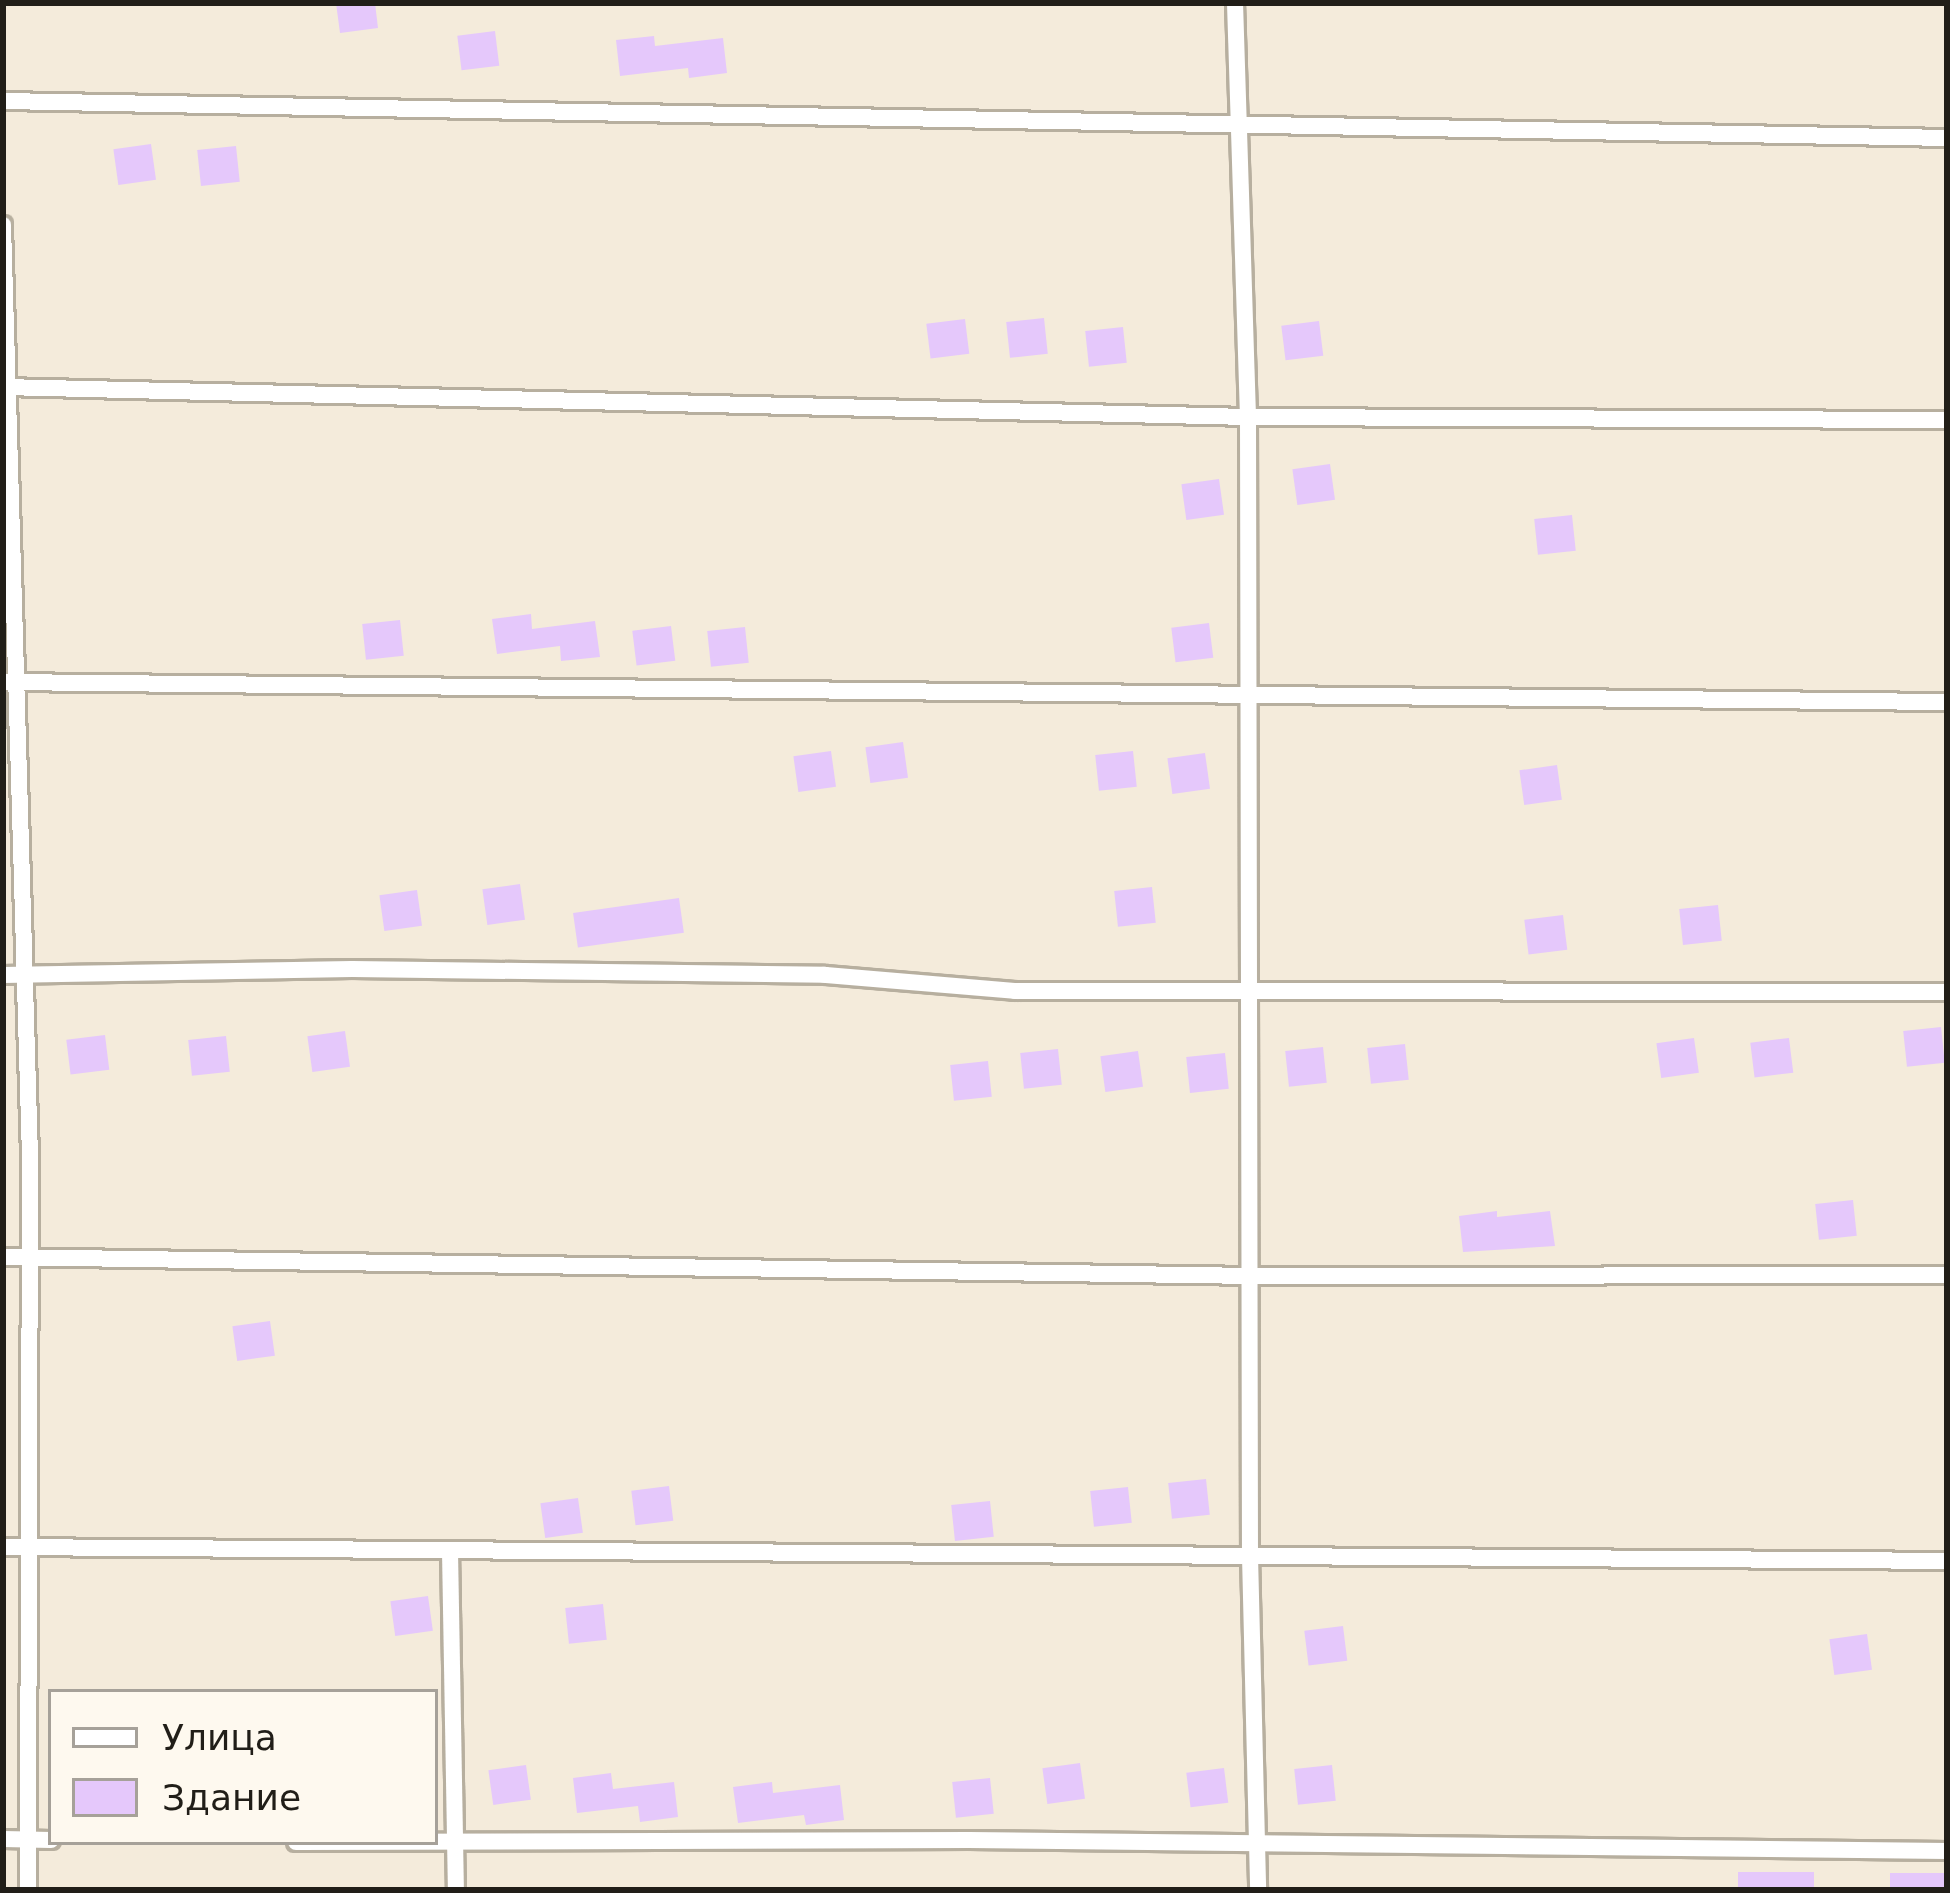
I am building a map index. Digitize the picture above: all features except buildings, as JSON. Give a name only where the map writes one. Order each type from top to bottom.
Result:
[{"type":"street","points":[[1235,3],[1248,417],[1250,1556],[1258,1890]]},
{"type":"street","points":[[3,101],[1947,138]]},
{"type":"street","points":[[3,225],[10,682],[25,976],[30,1258],[28,1890]]},
{"type":"street","points":[[6,387],[1248,417],[1947,420]]},
{"type":"street","points":[[10,682],[1947,702]]},
{"type":"street","points":[[3,975],[352,969],[825,975],[1015,991],[1947,992]]},
{"type":"street","points":[[3,1257],[1249,1276],[1947,1275]]},
{"type":"street","points":[[3,1547],[1947,1562]]},
{"type":"street","points":[[450,1551],[456,1890]]},
{"type":"street","points":[[3,1839],[48,1840]]},
{"type":"street","points":[[438,1842],[1258,1843],[1947,1852]]}]
